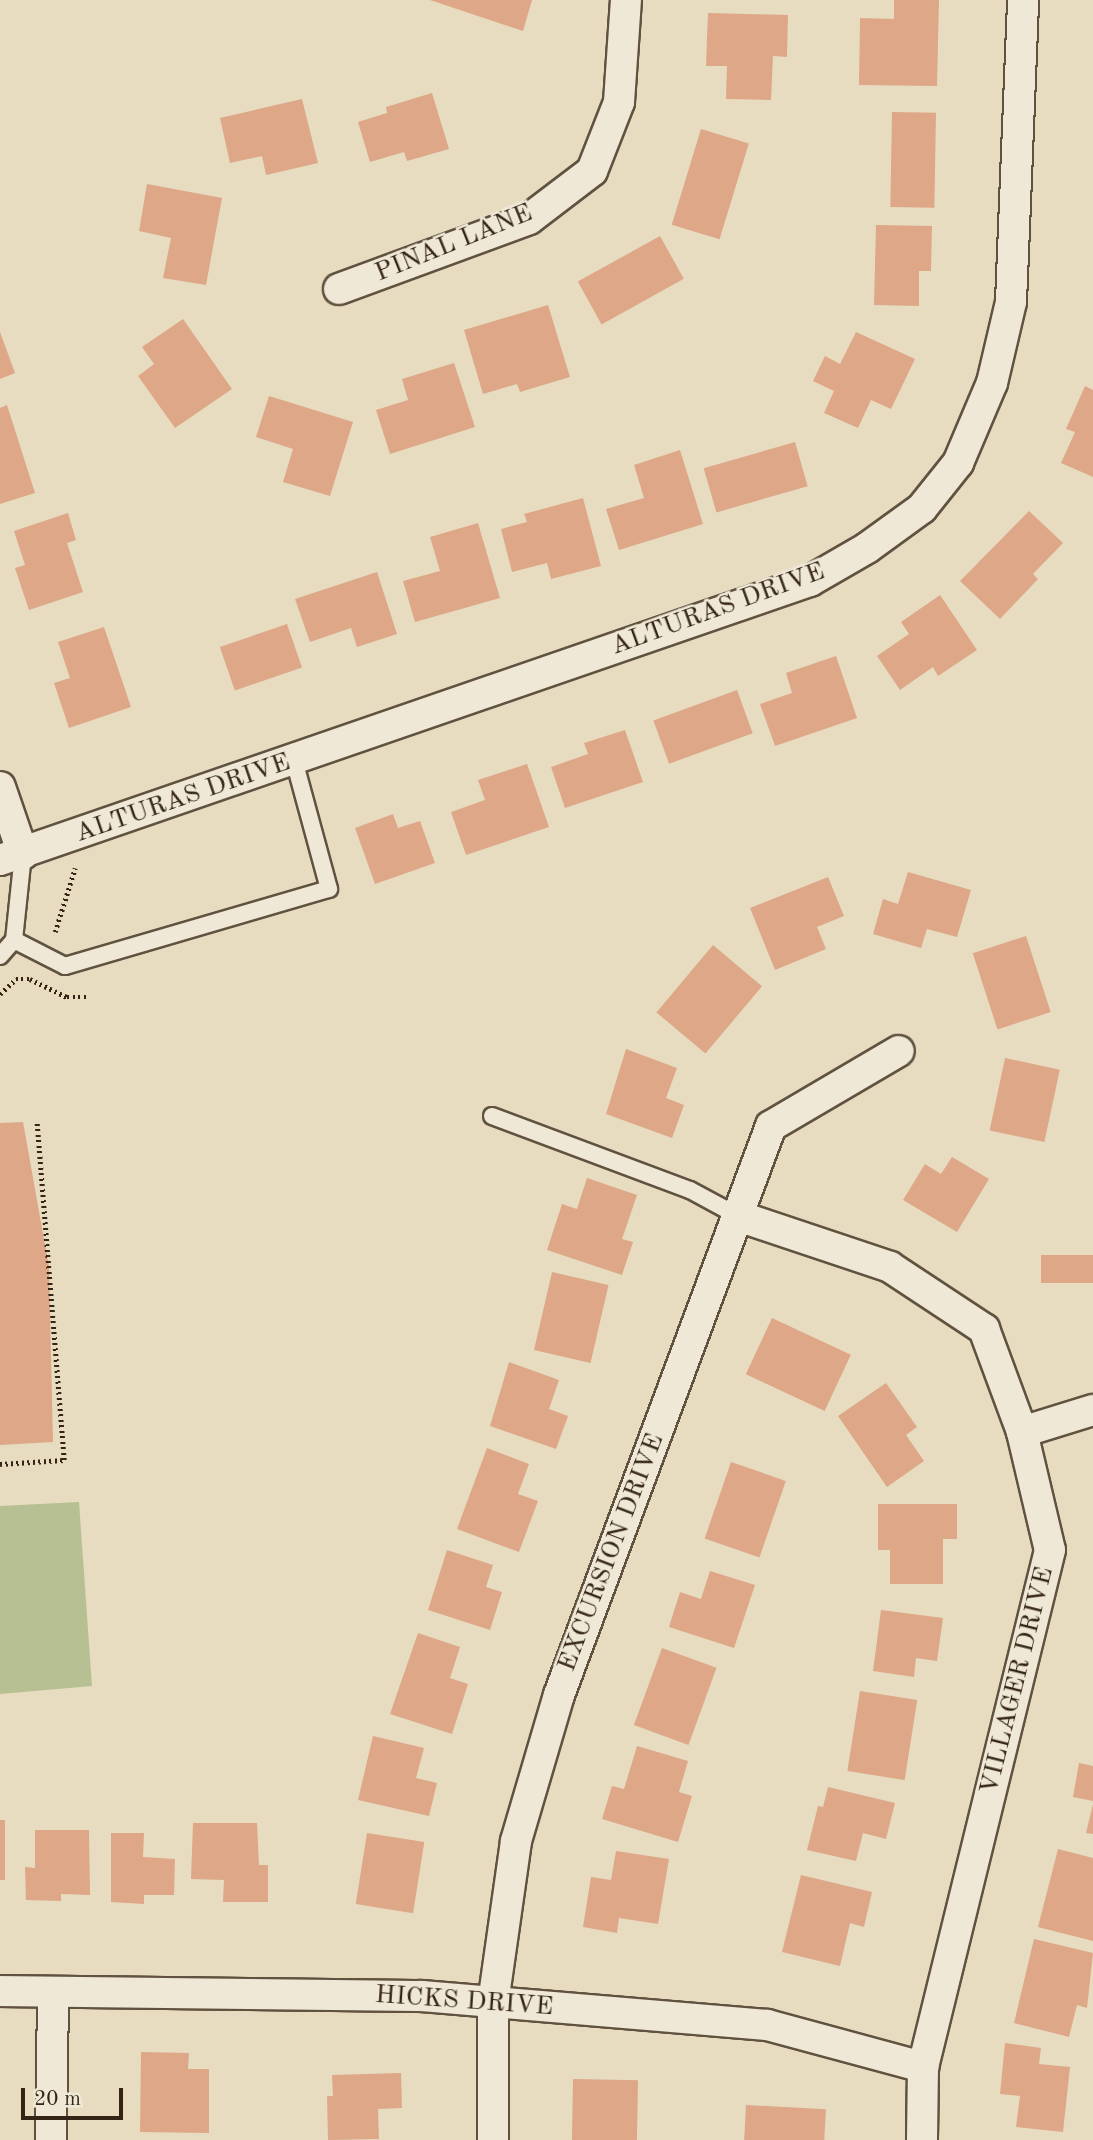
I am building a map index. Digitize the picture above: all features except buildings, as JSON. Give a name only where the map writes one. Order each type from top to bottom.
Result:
[{"type":"street","name":"PINAL LANE","points":[[339,289],[529,219],[592,171],[619,102],[626,0]]},
{"type":"street","name":"ALTURAS DRIVE","points":[[12,857],[810,581],[867,548],[922,508],[958,463],[992,383],[1011,302],[1023,0]]},
{"type":"street","points":[[0,787],[12,857]]},
{"type":"street","name":"EXCURSION DRIVE","points":[[494,2140],[493,2003],[516,1841],[559,1695],[771,1126],[899,1051]]},
{"type":"street","name":"VILLAGER DRIVE","points":[[738,1216],[890,1267],[984,1329],[1022,1432],[1050,1550],[923,2067],[922,2140]]},
{"type":"street","points":[[1022,1432],[1093,1410]]},
{"type":"street","name":"HICKS DRIVE","points":[[0,1991],[422,1996],[767,2025],[923,2067]]},
{"type":"street","points":[[51,2140],[53,1992]]},
{"type":"lane","points":[[14,940],[65,966],[329,889],[295,760]]},
{"type":"lane","points":[[0,956],[14,940],[12,857]]},
{"type":"lane","points":[[492,1116],[690,1190],[738,1216]]},
{"type":"path","points":[[57,942],[54,925],[66,886],[76,867],[88,863]]},
{"type":"path","points":[[0,995],[16,979],[30,979],[67,997],[89,997]]},
{"type":"path","points":[[0,1464],[64,1460],[37,1123]]},
{"type":"green space","points":[[79,1502],[92,1686],[0,1694],[0,1506]]}]
